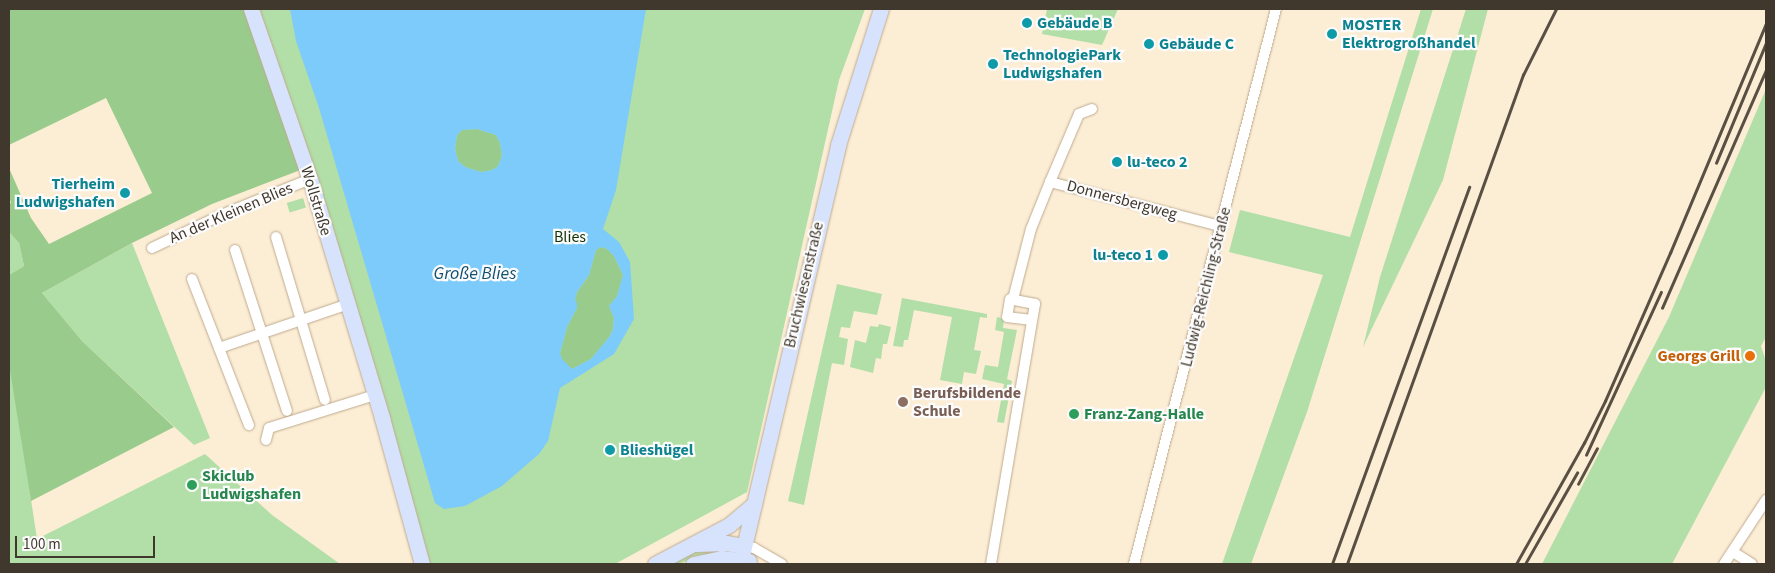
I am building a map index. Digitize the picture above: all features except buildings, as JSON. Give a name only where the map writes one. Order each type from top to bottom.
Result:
[{"type":"main road","name":"Wollstraße","points":[[251,9],[310,180],[375,396],[422,564]]},
{"type":"main road","name":"Bruchwiesenstraße","points":[[748,558],[754,504],[838,145],[882,9]]},
{"type":"main road","name":"Bruchwiesenstraße","points":[[748,558],[854,119],[890,9]]},
{"type":"main road","points":[[655,564],[728,525],[754,504]]},
{"type":"main road","points":[[692,544],[726,543],[748,558]]},
{"type":"main road","points":[[693,564],[721,558],[748,558]]},
{"type":"street","name":"Ludwig-Reichling-Straße","points":[[1134,564],[1276,9]]},
{"type":"street","name":"Donnersbergweg","points":[[1092,109],[1079,114],[1050,182],[1220,226]]},
{"type":"street","name":"An der Kleinen Blies","points":[[152,248],[218,216],[310,180]]},
{"type":"street","points":[[1032,320],[1007,316],[1010,299],[1013,299],[1032,229],[1050,182]]},
{"type":"street","points":[[276,238],[326,400]]},
{"type":"street","points":[[235,250],[287,412]]},
{"type":"street","points":[[192,279],[249,425]]},
{"type":"street","points":[[991,564],[1035,304],[1013,299]]},
{"type":"street","points":[[219,348],[348,304]]},
{"type":"street","points":[[266,440],[268,428],[375,396]]},
{"type":"street","points":[[1724,564],[1765,506]]},
{"type":"street","points":[[1733,552],[1752,564]]},
{"type":"street","points":[[748,558],[782,564]]},
{"type":"green space","points":[[9,9],[247,9],[303,169],[212,204],[132,243],[42,293],[83,342],[174,427],[31,501],[9,364],[9,275],[24,266],[19,243],[9,232],[9,204],[11,203],[9,197],[9,168],[31,218],[49,244],[152,193],[106,98],[9,145]]},
{"type":"green space","name":"Blies","points":[[258,9],[865,9],[839,80],[747,492],[615,564],[426,564],[315,178]]},
{"type":"green space","points":[[1047,9],[1118,9],[1102,45],[1042,34]]},
{"type":"green space","points":[[1421,9],[1433,9],[1307,412],[1251,564],[1222,564],[1323,275],[1229,252],[1240,210],[1350,237]]},
{"type":"green space","points":[[1466,9],[1488,9],[1443,180],[1363,347],[1380,277]]},
{"type":"green space","points":[[1766,89],[1766,337],[1761,346],[1766,361],[1766,387],[1672,564],[1542,564],[1669,317]]},
{"type":"green space","points":[[477,129],[496,135],[500,143],[502,156],[498,166],[492,170],[481,172],[465,167],[458,161],[455,149],[457,135],[462,130]]},
{"type":"green space","points":[[303,198],[306,208],[290,213],[287,203]]},
{"type":"green space","points":[[9,232],[19,243],[24,266],[9,275]]},
{"type":"green space","points":[[132,243],[210,438],[194,445],[83,342],[42,293]]},
{"type":"green space","points":[[601,247],[607,249],[614,256],[623,275],[617,297],[609,306],[614,318],[613,329],[610,336],[591,359],[572,369],[562,360],[560,353],[567,327],[577,308],[575,300],[577,292],[589,275],[596,250]]},
{"type":"green space","points":[[837,284],[882,294],[877,315],[854,311],[850,328],[841,327],[839,337],[848,339],[844,365],[832,363],[804,505],[788,501]]},
{"type":"green space","points":[[902,298],[987,314],[987,318],[980,317],[974,350],[981,351],[976,374],[964,372],[962,384],[940,380],[952,317],[914,310],[908,340],[904,340],[903,347],[893,346]]},
{"type":"green space","points":[[997,317],[1004,319],[1003,328],[1017,330],[1007,379],[1012,381],[1004,423],[997,422],[1004,384],[982,379],[985,365],[998,367],[1004,332],[995,330]]},
{"type":"green space","points":[[879,324],[891,327],[887,344],[883,344],[881,359],[876,358],[873,373],[850,367],[855,340],[866,343],[870,326],[878,327]]},
{"type":"green space","name":"Skiclub Ludwigshafen","points":[[10,363],[37,539],[205,454],[272,515],[340,564],[9,564]]},
{"type":"green space","points":[[724,547],[723,554],[699,556],[679,564],[669,564],[700,550]]},
{"type":"water","name":"Große Blies","points":[[290,9],[646,9],[616,190],[603,229],[619,242],[630,262],[634,319],[614,354],[560,388],[548,441],[539,454],[502,486],[465,506],[444,509],[435,503],[319,108],[296,41]],"holes":[[[477,129],[496,135],[500,143],[502,156],[498,166],[492,170],[481,172],[465,167],[458,161],[455,149],[457,135],[462,130]],[[601,247],[607,249],[614,256],[623,275],[617,296],[609,306],[614,318],[613,329],[610,336],[591,359],[572,369],[562,359],[560,353],[567,327],[577,308],[575,300],[577,292],[589,275],[596,250]]]},
{"type":"railway","points":[[1347,564],[1523,75],[1556,9]]},
{"type":"railway","points":[[1516,564],[1584,443],[1605,401],[1670,253],[1766,23]]},
{"type":"railway","points":[[1716,163],[1766,43]]},
{"type":"railway","points":[[1662,308],[1766,70]]},
{"type":"railway","points":[[1332,564],[1469,187]]},
{"type":"railway","points":[[1586,455],[1661,292]]},
{"type":"railway","points":[[1578,484],[1597,449]]},
{"type":"railway","points":[[1525,564],[1577,473]]},
{"type":"place","name":"Gebäude B","points":[[1027,23]]},
{"type":"place","name":"MOSTER Elektrogroßhandel","points":[[1332,34]]},
{"type":"place","name":"Gebäude C","points":[[1149,44]]},
{"type":"place","name":"TechnologiePark Ludwigshafen","points":[[993,64]]},
{"type":"place","name":"lu-teco 2","points":[[1117,162]]},
{"type":"place","name":"Tierheim Ludwigshafen","points":[[125,193]]},
{"type":"place","name":"lu-teco 1","points":[[1163,255]]},
{"type":"place","name":"Georgs Grill","points":[[1750,356]]},
{"type":"place","name":"Berufsbildende Schule","points":[[903,402]]},
{"type":"place","name":"Franz-Zang-Halle","points":[[1074,414]]},
{"type":"place","name":"Blieshügel","points":[[610,450]]},
{"type":"place","name":"Skiclub Ludwigshafen","points":[[192,485]]}]
